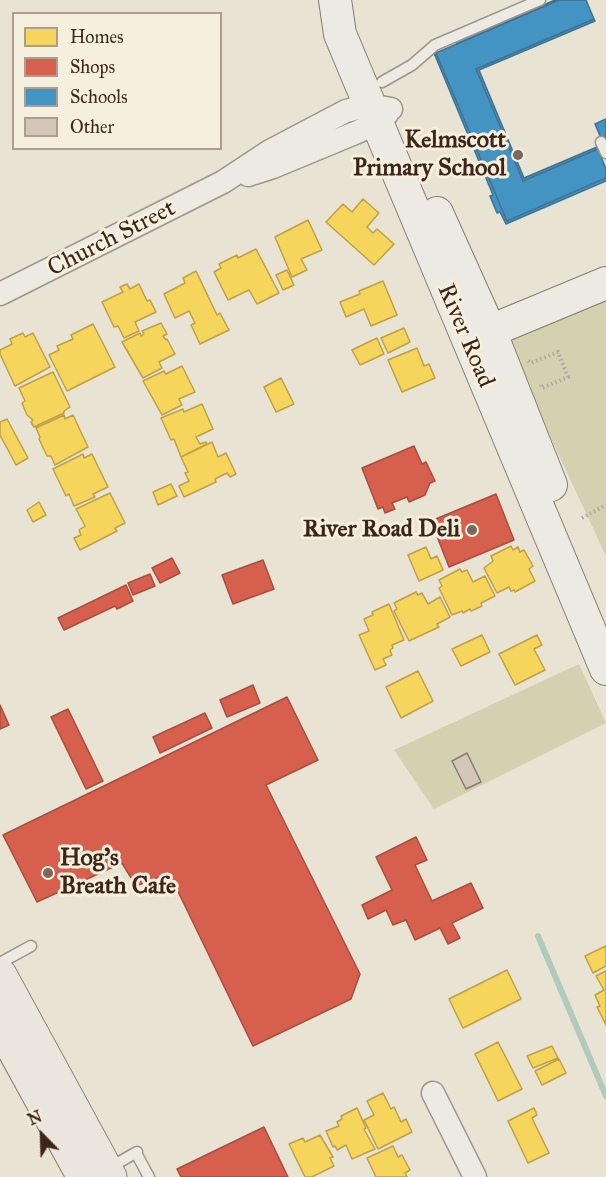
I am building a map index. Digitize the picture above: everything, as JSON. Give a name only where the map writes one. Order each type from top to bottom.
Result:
[{"type":"highway","points":[[0,975],[100,1175]]},
{"type":"highway","points":[[0,1024],[100,1175]]},
{"type":"main road","name":"River Road","points":[[335,0],[340,34],[380,105],[479,336],[606,620]]},
{"type":"main road","name":"River Road","points":[[341,0],[360,27],[380,105]]},
{"type":"main road","points":[[479,336],[606,283]]},
{"type":"main road","name":"River Road","points":[[479,336],[606,669]]},
{"type":"street","name":"Church Street","points":[[0,294],[223,182],[273,167],[380,105]]},
{"type":"street","points":[[433,1093],[476,1177]]},
{"type":"lane","points":[[380,105],[412,64],[435,45],[540,0]]},
{"type":"lane","points":[[601,142],[606,153]]},
{"type":"lane","points":[[0,963],[31,946]]},
{"type":"lane","points":[[100,1175],[137,1152],[149,1177]]},
{"type":"path","points":[[531,363],[558,352],[568,377],[542,388],[538,380]]},
{"type":"path","points":[[520,357],[531,363],[535,371]]},
{"type":"path","points":[[582,518],[606,505]]},
{"type":"shaded area","points":[[606,298],[606,556],[505,340]]},
{"type":"shaded area","points":[[579,664],[606,723],[434,809],[394,750]]},
{"type":"building: Homes","points":[[363,199],[379,213],[367,227],[373,233],[377,229],[394,244],[374,265],[326,222],[343,204],[352,212]]},
{"type":"building: Homes","points":[[308,220],[322,250],[301,259],[307,270],[292,277],[275,237]]},
{"type":"building: Homes","points":[[256,249],[279,293],[257,304],[249,290],[228,300],[214,272],[221,268],[219,264]]},
{"type":"building: Homes","points":[[287,270],[294,285],[283,290],[276,275]]},
{"type":"building: Homes","points":[[196,271],[217,315],[220,313],[229,330],[200,344],[191,325],[195,323],[189,311],[175,318],[164,294],[185,283],[183,278]]},
{"type":"building: Homes","points":[[383,281],[397,315],[371,326],[364,309],[346,317],[340,302]]},
{"type":"building: Homes","points":[[127,284],[130,289],[139,284],[147,301],[150,300],[156,312],[135,322],[139,331],[124,338],[118,326],[114,327],[102,302],[123,292],[120,287]]},
{"type":"building: Homes","points":[[161,323],[167,334],[163,336],[175,354],[159,362],[162,368],[143,378],[122,342],[140,333],[141,336],[144,334],[142,331]]},
{"type":"building: Homes","points":[[93,324],[115,367],[67,391],[49,355],[59,350],[57,346],[73,339],[71,335]]},
{"type":"building: Homes","points":[[404,328],[410,342],[388,353],[381,338]]},
{"type":"building: Homes","points":[[23,333],[25,337],[33,333],[50,367],[15,386],[0,350],[12,344],[10,339]]},
{"type":"building: Homes","points":[[377,338],[384,354],[360,365],[352,350]]},
{"type":"building: Homes","points":[[417,348],[424,366],[429,364],[435,378],[402,392],[388,360]]},
{"type":"building: Homes","points":[[182,366],[195,392],[179,399],[182,405],[162,415],[143,381]]},
{"type":"building: Homes","points":[[53,372],[70,407],[64,413],[34,427],[31,422],[33,420],[27,415],[22,403],[25,401],[19,388]]},
{"type":"building: Homes","points":[[281,378],[294,404],[276,412],[264,387]]},
{"type":"building: Homes","points":[[202,404],[213,429],[196,437],[200,444],[206,442],[207,444],[181,457],[174,439],[171,440],[161,418]]},
{"type":"building: Homes","points":[[64,415],[65,419],[73,415],[88,447],[55,465],[51,456],[47,456],[36,428]]},
{"type":"building: Homes","points":[[7,419],[28,458],[16,465],[0,435],[0,422]]},
{"type":"building: Homes","points":[[212,442],[218,457],[226,453],[236,474],[230,477],[227,473],[215,479],[216,482],[184,497],[179,486],[189,481],[185,473],[188,472],[181,457]]},
{"type":"building: Homes","points":[[83,454],[84,458],[92,454],[108,487],[93,494],[95,497],[74,506],[69,494],[66,496],[53,469]]},
{"type":"building: Homes","points":[[171,484],[177,496],[158,505],[153,492]]},
{"type":"building: Homes","points":[[110,493],[125,523],[115,528],[117,531],[80,550],[74,538],[81,535],[79,530],[85,526],[76,509]]},
{"type":"building: Homes","points":[[39,502],[46,515],[33,522],[27,510]]},
{"type":"building: Homes","points":[[511,546],[513,550],[518,547],[520,552],[524,550],[533,566],[529,569],[535,581],[515,592],[509,587],[497,593],[484,568],[493,561],[491,556]]},
{"type":"building: Homes","points":[[426,547],[431,559],[437,556],[443,570],[419,581],[408,555]]},
{"type":"building: Homes","points":[[460,569],[462,572],[467,570],[473,582],[485,576],[495,596],[471,611],[470,609],[452,615],[439,588],[442,586],[439,580]]},
{"type":"building: Homes","points":[[416,592],[418,595],[422,593],[428,604],[440,597],[450,617],[437,624],[439,627],[409,641],[394,611],[397,609],[394,603]]},
{"type":"building: Homes","points":[[389,604],[404,640],[392,645],[393,648],[390,650],[392,655],[383,659],[386,665],[375,670],[359,635],[369,631],[364,619],[373,615],[372,612]]},
{"type":"building: Homes","points":[[482,635],[490,652],[461,666],[452,649]]},
{"type":"building: Homes","points":[[537,635],[542,645],[534,649],[545,670],[515,685],[499,654]]},
{"type":"building: Homes","points":[[418,671],[433,701],[401,718],[386,687]]},
{"type":"building: Homes","points":[[606,946],[606,966],[593,973],[585,956]]},
{"type":"building: Homes","points":[[507,970],[521,999],[463,1028],[449,999]]},
{"type":"building: Homes","points":[[606,971],[606,1025],[597,1007],[600,1006],[595,995],[604,990],[596,976]]},
{"type":"building: Homes","points":[[498,1042],[522,1089],[498,1101],[475,1054]]},
{"type":"building: Homes","points":[[552,1046],[558,1058],[533,1068],[527,1056]]},
{"type":"building: Homes","points":[[559,1059],[566,1073],[542,1085],[535,1071]]},
{"type":"building: Homes","points":[[383,1093],[391,1109],[394,1107],[401,1122],[406,1119],[412,1132],[378,1149],[364,1120],[374,1115],[367,1101]]},
{"type":"building: Homes","points":[[357,1108],[366,1128],[364,1129],[375,1149],[352,1159],[346,1145],[337,1150],[335,1146],[333,1147],[326,1131],[339,1126],[337,1122],[342,1119],[341,1116]]},
{"type":"building: Homes","points":[[534,1108],[537,1115],[532,1118],[549,1153],[528,1163],[508,1121]]},
{"type":"building: Homes","points":[[320,1135],[333,1157],[330,1158],[334,1166],[312,1177],[305,1177],[289,1144],[303,1138],[305,1142]]},
{"type":"building: Homes","points":[[393,1146],[398,1157],[402,1155],[410,1170],[405,1173],[407,1177],[376,1177],[367,1158]]},
{"type":"building: Shops","points":[[414,446],[422,464],[426,462],[435,481],[430,483],[425,495],[409,502],[407,497],[392,503],[395,509],[385,513],[383,507],[378,509],[362,468]]},
{"type":"building: Shops","name":"River Road Deli","points":[[496,494],[514,540],[449,567],[431,521]]},
{"type":"building: Shops","points":[[172,558],[180,573],[160,583],[152,568]]},
{"type":"building: Shops","points":[[263,560],[274,589],[233,604],[222,575]]},
{"type":"building: Shops","points":[[150,574],[155,586],[133,595],[128,583]]},
{"type":"building: Shops","points":[[126,585],[133,601],[117,609],[115,606],[64,630],[58,618]]},
{"type":"building: Shops","points":[[253,685],[260,703],[227,717],[220,700]]},
{"type":"building: Shops","points":[[287,697],[318,760],[266,785],[360,974],[351,999],[253,1046],[169,873],[136,886],[122,863],[37,902],[3,835]]},
{"type":"building: Shops","points":[[0,705],[9,725],[0,729]]},
{"type":"building: Shops","points":[[68,709],[103,781],[86,789],[51,717]]},
{"type":"building: Shops","points":[[205,713],[212,728],[160,753],[153,737]]},
{"type":"building: Shops","points":[[416,837],[427,860],[415,865],[432,901],[471,883],[483,908],[452,923],[460,938],[448,944],[440,928],[415,940],[406,920],[393,925],[386,910],[368,919],[362,905],[392,890],[376,857]]},
{"type":"building: Shops","points":[[264,1127],[288,1177],[181,1177],[177,1169]]},
{"type":"building: Schools","points":[[559,0],[457,44],[456,42]]},
{"type":"building: Schools","points":[[559,0],[586,0],[594,19],[476,69],[523,181],[598,149],[606,169],[606,178],[507,221],[436,53]]},
{"type":"building: Schools","points":[[594,19],[595,21],[479,70],[524,178],[597,147],[598,149],[523,181],[476,69]]},
{"type":"building: Schools","points":[[434,53],[436,53],[507,221],[606,178],[606,181],[506,224],[500,212],[497,213],[490,196],[493,195]]},
{"type":"building: Schools","points":[[606,119],[606,150],[595,124]]},
{"type":"building: Other","points":[[467,753],[481,782],[466,789],[452,761]]},
{"type":"waterway","points":[[538,936],[606,1096]]},
{"type":"place","name":"Kelmscott Primary School","points":[[518,155]]},
{"type":"place","name":"River Road Deli","points":[[472,530]]},
{"type":"place","name":"Hog's Breath Cafe","points":[[48,873]]}]
